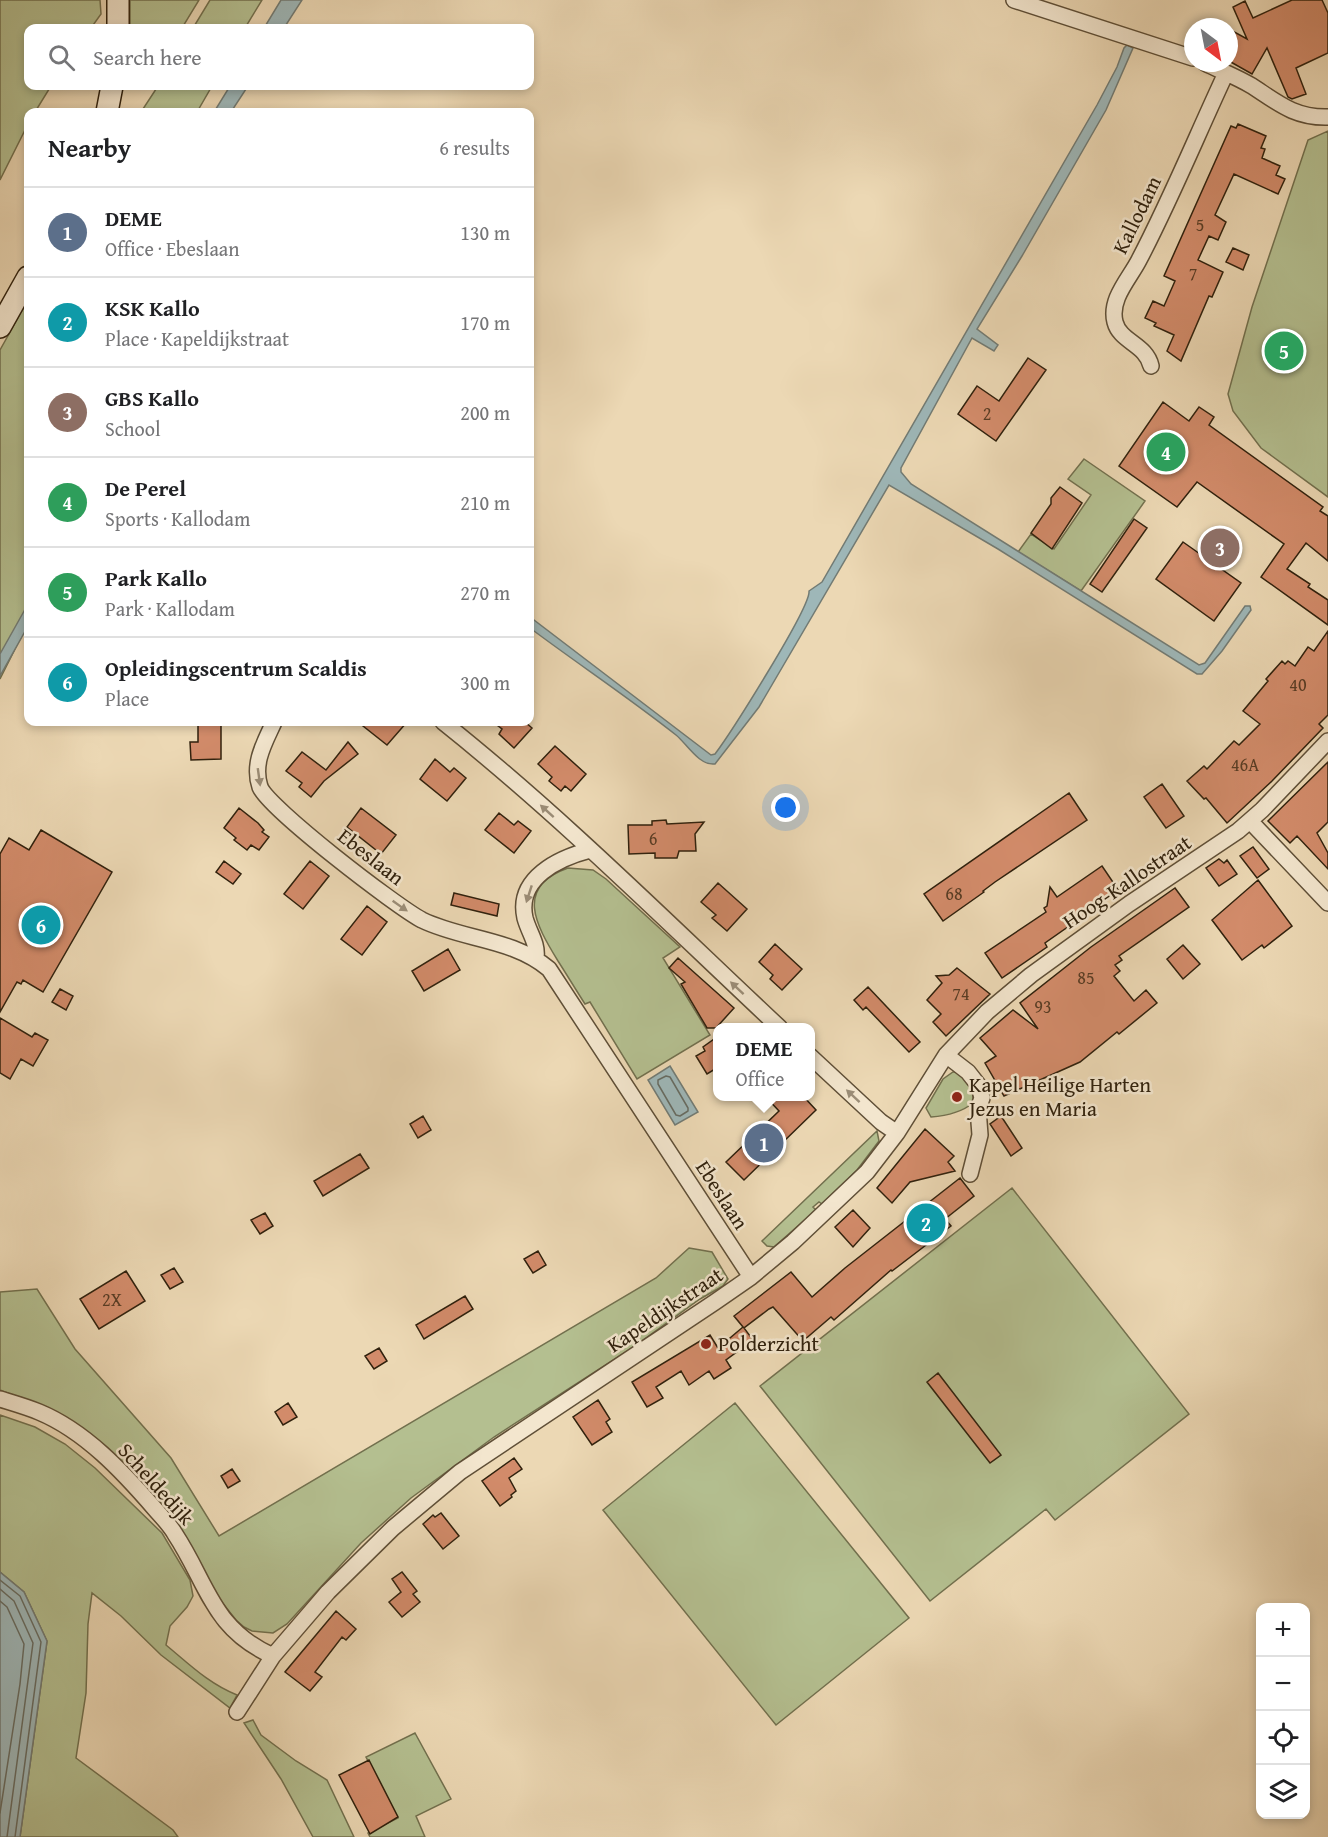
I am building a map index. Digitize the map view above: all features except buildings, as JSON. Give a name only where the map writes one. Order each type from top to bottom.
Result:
[{"type":"street","points":[[118,0],[118,24]]},
{"type":"street","points":[[1014,0],[1184,55]]},
{"type":"street","points":[[1226,73],[1300,115],[1328,117]]},
{"type":"street","name":"Kallodam","points":[[1151,366],[1146,353],[1120,332],[1115,323],[1115,303],[1154,231],[1226,73]]},
{"type":"street","points":[[108,108],[111,90]]},
{"type":"street","points":[[0,327],[24,284]]},
{"type":"street","name":"Ebeslaan","points":[[272,726],[259,756],[260,786],[265,795],[278,809],[400,907],[421,920],[444,929],[517,949],[536,958],[557,980],[751,1277]]},
{"type":"street","points":[[448,726],[590,850],[775,1023]]},
{"type":"street","name":"Hoog-Kallostraat","points":[[946,1055],[980,1019],[1031,975],[1250,821],[1328,741]]},
{"type":"street","points":[[1250,821],[1328,903]]},
{"type":"street","name":"Ebeslaan","points":[[536,958],[537,947],[524,915],[526,896],[534,879],[554,863],[590,850]]},
{"type":"street","points":[[946,1055],[968,1072],[979,1086],[982,1098],[978,1109],[980,1135],[970,1173]]},
{"type":"street","name":"Kapeldijkstraat","points":[[237,1712],[273,1656],[328,1592],[385,1536],[460,1472],[751,1277],[832,1206],[867,1172],[897,1133],[946,1055]]},
{"type":"street","points":[[815,1061],[881,1122],[897,1133]]},
{"type":"street","name":"Scheldedijk","points":[[0,1399],[41,1413],[74,1431],[105,1457],[139,1490],[175,1533],[203,1587],[230,1628],[255,1648],[273,1656]]},
{"type":"green space","points":[[0,0],[100,0],[101,14],[94,24],[24,24],[24,90],[49,90],[37,108],[24,108],[24,132],[0,180]]},
{"type":"green space","points":[[130,0],[199,0],[184,24],[130,24]]},
{"type":"green space","points":[[210,0],[262,0],[247,24],[195,24]]},
{"type":"green space","points":[[155,90],[210,90],[199,108],[144,108]]},
{"type":"green space","points":[[1328,131],[1328,497],[1261,448],[1233,411],[1228,394],[1252,307],[1308,140]]},
{"type":"green space","points":[[24,307],[24,631],[0,679],[0,350]]},
{"type":"green space","points":[[1084,459],[1145,501],[1081,591],[1018,552],[1031,534],[1054,549],[1091,495],[1068,479]]},
{"type":"green space","points":[[568,868],[593,870],[606,879],[680,947],[663,958],[710,1035],[637,1079],[590,1002],[585,1004],[537,921],[534,908],[535,896],[541,885],[551,876]]},
{"type":"green space","points":[[953,1072],[958,1072],[968,1082],[973,1093],[973,1103],[953,1113],[931,1117],[926,1108],[943,1079]]},
{"type":"green space","points":[[877,1131],[879,1141],[857,1170],[822,1204],[819,1202],[813,1207],[816,1210],[774,1247],[767,1246],[762,1241]]},
{"type":"green space","points":[[1012,1188],[1189,1414],[1055,1520],[1046,1509],[930,1601],[760,1386]]},
{"type":"green space","points":[[689,1248],[712,1252],[728,1279],[723,1286],[700,1299],[632,1348],[494,1437],[411,1498],[361,1543],[287,1624],[273,1633],[252,1631],[236,1620],[217,1596],[193,1552],[162,1505],[135,1475],[53,1411],[0,1390],[0,1292],[37,1289],[75,1349],[171,1458],[219,1536],[656,1278]]},
{"type":"green space","points":[[735,1403],[909,1618],[776,1725],[603,1510]]},
{"type":"green space","points":[[0,1415],[35,1427],[65,1444],[95,1468],[162,1533],[190,1580],[193,1596],[187,1607],[170,1626],[166,1645],[208,1679],[237,1695],[230,1708],[161,1655],[121,1616],[92,1593],[88,1624],[86,1693],[76,1758],[173,1830],[178,1837],[20,1837],[47,1641],[24,1592],[0,1572]]},
{"type":"green space","points":[[253,1720],[261,1735],[327,1780],[354,1837],[313,1837],[281,1779],[244,1723]]},
{"type":"green space","points":[[415,1733],[451,1799],[416,1816],[425,1837],[370,1837],[368,1833],[398,1818],[366,1757]]},
{"type":"water","points":[[281,0],[302,0],[287,24],[266,24]]},
{"type":"water","points":[[1127,45],[1133,48],[1106,110],[977,329],[998,345],[994,351],[972,338],[901,468],[901,472],[911,484],[1199,665],[1205,663],[1245,606],[1250,606],[1251,610],[1222,651],[1202,674],[1197,674],[998,549],[889,485],[759,707],[715,764],[704,762],[658,721],[534,631],[534,620],[711,755],[715,754],[784,644],[806,602],[809,591],[822,582],[1097,105],[1117,67]]},
{"type":"water","points":[[228,90],[245,90],[234,108],[216,108]]},
{"type":"water","points":[[24,611],[24,633],[0,676],[0,654]]},
{"type":"water","points":[[670,1066],[698,1112],[675,1125],[648,1080]]},
{"type":"water","points":[[0,1572],[24,1592],[47,1641],[20,1837],[0,1837]]},
{"type":"place","name":"Park Kallo","points":[[1284,351]]},
{"type":"place","name":"De Perel","points":[[1166,452]]},
{"type":"place","name":"GBS Kallo","points":[[1220,548]]},
{"type":"place","name":"Opleidingscentrum Scaldis","points":[[41,925]]},
{"type":"place","name":"Kapel Heilige Harten Jezus en Maria","points":[[957,1097]]},
{"type":"place","name":"DEME","points":[[764,1143]]},
{"type":"place","name":"KSK Kallo","points":[[926,1223]]},
{"type":"place","name":"Polderzicht","points":[[706,1344]]}]
